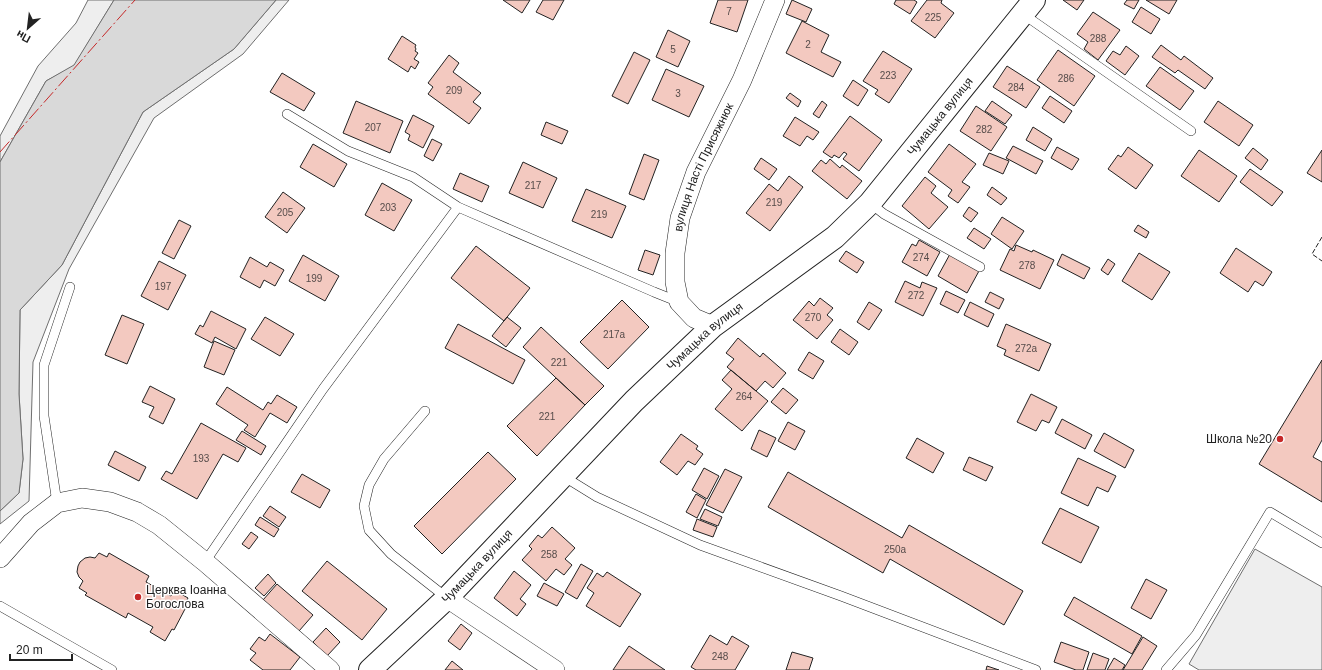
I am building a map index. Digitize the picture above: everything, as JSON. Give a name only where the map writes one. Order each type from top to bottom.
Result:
[{"type":"street","name":"вулиця Насті Присяжнюк","points":[[679,302],[675,282],[675,253],[680,218],[696,172],[742,80],[775,0]]},
{"type":"street","name":"Чумацька вулиця","points":[[370,670],[447,598],[634,401],[713,326],[835,237],[870,203],[1028,7]]},
{"type":"street","points":[[679,302],[694,318],[713,326]]},
{"type":"street","points":[[0,558],[31,523],[57,503],[82,498],[110,502],[137,512],[159,525],[205,562],[330,670]]},
{"type":"street","points":[[447,598],[555,670]]},
{"type":"lane","points":[[1028,7],[1191,131]]},
{"type":"lane","points":[[286,114],[348,152],[413,177],[458,207],[679,302]]},
{"type":"lane","points":[[870,203],[884,214],[980,267]]},
{"type":"lane","points":[[205,562],[323,388],[458,207]]},
{"type":"lane","points":[[57,503],[44,416],[44,365],[70,287]]},
{"type":"lane","points":[[425,411],[384,459],[369,485],[364,506],[369,530],[391,554],[447,598]]},
{"type":"lane","points":[[563,476],[597,497],[700,545],[841,596],[1036,670]]},
{"type":"lane","points":[[1166,670],[1196,635],[1270,512],[1322,543]]},
{"type":"lane","points":[[0,606],[112,670]]},
{"type":"shaded area","points":[[88,0],[114,0],[74,66],[46,81],[0,162],[0,136],[38,66],[76,23]]},
{"type":"shaded area","points":[[114,0],[276,0],[234,49],[143,112],[62,265],[20,310],[19,394],[23,459],[19,493],[0,511],[0,162],[46,81],[74,65]]},
{"type":"shaded area","points":[[276,0],[289,0],[243,54],[154,118],[69,269],[33,362],[29,501],[0,524],[0,511],[19,493],[23,459],[19,394],[20,310],[62,265],[143,112],[234,49]]},
{"type":"shaded area","points":[[1255,549],[1322,587],[1322,670],[1199,670],[1189,664]]},
{"type":"building","points":[[503,0],[530,0],[522,13]]},
{"type":"building","points":[[543,0],[564,0],[553,20],[536,12]]},
{"type":"building","points":[[718,0],[748,0],[737,32],[710,23]]},
{"type":"building","points":[[792,0],[812,9],[806,22],[786,14]]},
{"type":"building","points":[[896,0],[914,0],[917,2],[910,14],[894,4]]},
{"type":"building","points":[[927,0],[942,0],[941,3],[954,13],[935,38],[911,21]]},
{"type":"building","points":[[1063,0],[1084,0],[1077,10]]},
{"type":"building","points":[[1127,0],[1139,0],[1134,9],[1124,4]]},
{"type":"building","points":[[1146,0],[1177,0],[1169,14]]},
{"type":"building","points":[[1141,7],[1160,19],[1151,34],[1132,22]]},
{"type":"building","points":[[1093,12],[1120,30],[1098,60],[1084,49],[1088,42],[1077,34]]},
{"type":"building","points":[[802,21],[829,35],[821,52],[841,62],[833,77],[786,53]]},
{"type":"building","points":[[668,30],[690,41],[678,67],[656,57]]},
{"type":"building","points":[[402,36],[416,45],[415,51],[418,53],[414,59],[419,62],[415,69],[411,66],[408,72],[388,59]]},
{"type":"building","points":[[1161,45],[1181,60],[1184,56],[1213,78],[1205,89],[1178,70],[1175,73],[1152,57]]},
{"type":"building","points":[[1126,46],[1139,56],[1125,75],[1106,61],[1113,51],[1120,55]]},
{"type":"building","points":[[1058,50],[1095,76],[1074,106],[1037,80]]},
{"type":"building","points":[[883,51],[912,69],[889,103],[875,94],[878,90],[863,81]]},
{"type":"building","points":[[634,52],[650,60],[628,104],[612,96]]},
{"type":"building","points":[[449,55],[459,63],[453,72],[481,93],[473,102],[481,108],[469,124],[428,94],[433,87],[428,83]]},
{"type":"building","points":[[1007,66],[1040,87],[1026,108],[993,87]]},
{"type":"building","points":[[1160,67],[1194,91],[1180,110],[1146,86]]},
{"type":"building","points":[[666,69],[704,86],[689,117],[652,100]]},
{"type":"building","points":[[282,73],[315,93],[304,111],[270,92]]},
{"type":"building","points":[[853,80],[868,90],[858,106],[843,96]]},
{"type":"building","points":[[790,93],[801,101],[798,107],[786,98]]},
{"type":"building","points":[[1050,96],[1072,111],[1064,123],[1042,108]]},
{"type":"building","points":[[356,101],[403,121],[390,153],[343,133]]},
{"type":"building","points":[[822,101],[827,105],[819,118],[813,114]]},
{"type":"building","points":[[992,101],[1012,115],[1005,124],[985,111]]},
{"type":"building","points":[[1218,101],[1253,125],[1239,146],[1204,122]]},
{"type":"building","points":[[976,106],[1007,127],[991,151],[960,131]]},
{"type":"building","points":[[413,115],[434,126],[423,148],[408,140],[410,135],[405,132]]},
{"type":"building","points":[[850,116],[882,140],[859,171],[843,159],[847,154],[844,152],[839,158],[834,155],[832,158],[823,152]]},
{"type":"building","points":[[795,117],[819,132],[813,140],[807,136],[800,146],[783,136]]},
{"type":"building","points":[[546,122],[568,131],[562,144],[541,135]]},
{"type":"building","points":[[1033,127],[1052,139],[1045,151],[1026,140]]},
{"type":"building","points":[[432,139],[442,144],[433,161],[424,156]]},
{"type":"building","points":[[313,144],[347,164],[334,187],[300,167]]},
{"type":"building","points":[[949,144],[976,164],[962,182],[970,187],[958,203],[948,196],[952,190],[928,172]]},
{"type":"building","points":[[1013,146],[1043,161],[1036,174],[1006,158]]},
{"type":"building","points":[[1057,147],[1079,159],[1072,170],[1051,158]]},
{"type":"building","points":[[1128,147],[1153,165],[1136,189],[1108,169],[1118,155],[1121,157]]},
{"type":"building","points":[[1253,148],[1268,160],[1261,170],[1245,158]]},
{"type":"building","points":[[1199,150],[1237,176],[1219,202],[1181,176]]},
{"type":"building","points":[[1322,150],[1322,182],[1307,173]]},
{"type":"building","points":[[989,153],[1009,161],[1003,174],[983,165]]},
{"type":"building","points":[[644,154],[659,160],[644,200],[629,194]]},
{"type":"building","points":[[761,158],[777,169],[769,180],[754,169]]},
{"type":"building","points":[[830,159],[840,168],[842,165],[862,181],[847,199],[812,171],[821,160],[826,164]]},
{"type":"building","points":[[523,162],[557,178],[543,208],[509,193]]},
{"type":"building","points":[[1250,169],[1283,192],[1272,206],[1240,182]]},
{"type":"building","points":[[460,173],[489,186],[482,202],[453,189]]},
{"type":"building","points":[[789,176],[803,187],[770,231],[746,213],[769,184],[778,191]]},
{"type":"building","points":[[925,177],[936,186],[931,193],[948,207],[929,229],[902,206]]},
{"type":"building","points":[[382,183],[412,200],[394,231],[365,215]]},
{"type":"building","points":[[992,187],[1007,198],[1001,205],[987,195]]},
{"type":"building","points":[[586,189],[626,206],[612,238],[572,221]]},
{"type":"building","points":[[283,192],[305,208],[287,233],[265,217]]},
{"type":"building","points":[[969,207],[978,213],[971,222],[963,216]]},
{"type":"building","points":[[1002,217],[1024,231],[1012,249],[991,234]]},
{"type":"building","points":[[179,220],[191,226],[174,259],[162,253]]},
{"type":"building","points":[[1138,225],[1149,232],[1146,238],[1134,231]]},
{"type":"building","points":[[974,228],[991,239],[984,249],[967,238]]},
{"type":"building","points":[[919,240],[940,252],[927,276],[902,262],[912,244],[916,246]]},
{"type":"building","points":[[1016,245],[1032,252],[1033,250],[1054,260],[1040,289],[1000,270],[1010,249],[1014,251]]},
{"type":"building","points":[[476,246],[530,288],[504,321],[451,278]]},
{"type":"building","points":[[1236,248],[1272,272],[1263,286],[1255,281],[1248,292],[1220,273]]},
{"type":"building","points":[[645,250],[660,255],[653,275],[638,270]]},
{"type":"building","points":[[846,251],[864,262],[857,273],[839,261]]},
{"type":"building","points":[[1139,253],[1170,272],[1152,300],[1122,281]]},
{"type":"building","points":[[950,254],[979,271],[967,293],[938,276]]},
{"type":"building","points":[[1062,254],[1090,268],[1084,279],[1057,265]]},
{"type":"building","points":[[303,255],[339,276],[325,301],[289,281]]},
{"type":"building","points":[[250,257],[267,267],[270,262],[284,270],[275,286],[264,280],[260,288],[240,277]]},
{"type":"building","points":[[1108,259],[1115,264],[1108,275],[1101,270]]},
{"type":"building","points":[[159,261],[186,275],[168,310],[141,296]]},
{"type":"building","points":[[905,281],[920,288],[922,282],[937,288],[923,316],[895,302]]},
{"type":"building","points":[[946,291],[965,300],[958,313],[940,304]]},
{"type":"building","points":[[990,292],[1004,299],[999,309],[985,302]]},
{"type":"building","points":[[820,298],[833,308],[827,315],[833,320],[817,339],[793,320],[809,301],[814,306]]},
{"type":"building","points":[[622,300],[649,327],[608,369],[580,342]]},
{"type":"building","points":[[869,302],[882,310],[869,330],[857,322]]},
{"type":"building","points":[[970,302],[994,314],[988,327],[964,315]]},
{"type":"building","points":[[211,311],[246,329],[236,349],[215,337],[212,343],[195,334],[200,325],[203,327]]},
{"type":"building","points":[[122,315],[144,324],[127,364],[105,355]]},
{"type":"building","points":[[265,317],[294,334],[280,356],[251,339]]},
{"type":"building","points":[[507,317],[521,328],[506,347],[492,336]]},
{"type":"building","points":[[458,324],[525,360],[513,384],[445,348]]},
{"type":"building","points":[[1006,324],[1051,344],[1039,371],[1004,355],[1006,350],[997,346]]},
{"type":"building","points":[[541,327],[604,386],[585,405],[523,347]]},
{"type":"building","points":[[840,329],[858,342],[849,355],[831,342]]},
{"type":"building","points":[[738,338],[760,357],[763,353],[786,373],[773,388],[765,381],[756,391],[727,367],[734,359],[726,353]]},
{"type":"building","points":[[214,341],[235,350],[224,375],[204,367]]},
{"type":"building","points":[[809,352],[824,361],[813,379],[798,370]]},
{"type":"building","points":[[1322,360],[1322,440],[1313,457],[1322,462],[1322,502],[1259,464]]},
{"type":"building","points":[[731,370],[768,401],[742,431],[715,409],[732,389],[722,380]]},
{"type":"building","points":[[556,378],[585,405],[537,456],[507,426]]},
{"type":"building","points":[[150,386],[175,399],[163,424],[149,417],[154,407],[142,402]]},
{"type":"building","points":[[227,387],[263,410],[268,402],[271,404],[277,395],[297,407],[287,423],[270,413],[255,437],[244,430],[248,425],[216,404]]},
{"type":"building","points":[[783,388],[798,400],[786,414],[771,402]]},
{"type":"building","points":[[1031,394],[1057,407],[1049,423],[1042,420],[1036,431],[1017,422]]},
{"type":"building","points":[[1062,419],[1092,435],[1085,449],[1055,433]]},
{"type":"building","points":[[788,422],[805,431],[795,450],[778,441]]},
{"type":"building","points":[[201,423],[246,448],[238,462],[223,454],[197,499],[161,479],[166,471],[172,474]]},
{"type":"building","points":[[759,430],[776,438],[767,457],[751,449]]},
{"type":"building","points":[[242,431],[266,446],[261,455],[236,440]]},
{"type":"building","points":[[1104,433],[1134,450],[1125,468],[1094,451]]},
{"type":"building","points":[[681,434],[698,446],[696,449],[703,454],[695,465],[688,461],[677,475],[660,462]]},
{"type":"building","points":[[917,438],[944,453],[933,473],[906,458]]},
{"type":"building","points":[[115,451],[146,467],[139,481],[108,465]]},
{"type":"building","points":[[488,452],[516,479],[442,554],[414,526]]},
{"type":"building","points":[[969,457],[993,467],[986,481],[963,470]]},
{"type":"building","points":[[1078,458],[1116,476],[1108,492],[1097,487],[1088,506],[1061,493]]},
{"type":"building","points":[[704,468],[719,476],[707,499],[692,490]]},
{"type":"building","points":[[725,469],[742,477],[723,513],[706,505]]},
{"type":"building","points":[[788,472],[902,538],[909,525],[1023,591],[1004,625],[890,559],[883,573],[768,507]]},
{"type":"building","points":[[302,474],[330,490],[320,508],[291,492]]},
{"type":"building","points":[[696,494],[706,500],[697,518],[686,512]]},
{"type":"building","points":[[270,506],[286,517],[279,527],[263,516]]},
{"type":"building","points":[[1060,508],[1099,527],[1081,563],[1042,543]]},
{"type":"building","points":[[705,509],[722,517],[718,526],[700,519]]},
{"type":"building","points":[[260,517],[279,529],[274,537],[255,525]]},
{"type":"building","points":[[697,519],[717,527],[713,537],[693,530]]},
{"type":"building","points":[[552,527],[575,548],[565,559],[572,565],[564,575],[556,569],[546,581],[522,560],[532,549],[529,546],[538,535],[542,538]]},
{"type":"building","points":[[251,532],[258,537],[249,549],[242,544]]},
{"type":"building","name":"Церква Іоанна Богослова","points":[[99,553],[107,557],[109,553],[149,576],[146,582],[171,596],[174,590],[188,598],[183,608],[185,609],[174,630],[172,629],[165,641],[150,632],[153,627],[128,613],[126,618],[85,595],[87,593],[79,588],[83,581],[77,572],[80,562],[85,558],[95,558]]},
{"type":"building","points":[[327,561],[387,609],[362,640],[302,591]]},
{"type":"building","points":[[581,564],[593,571],[577,599],[565,592]]},
{"type":"building","points":[[514,571],[531,585],[520,599],[526,604],[517,616],[494,598]]},
{"type":"building","points":[[607,572],[641,594],[620,627],[586,606],[594,593],[587,588],[597,573],[603,577]]},
{"type":"building","points":[[268,574],[276,583],[264,596],[255,588]]},
{"type":"building","points":[[1146,579],[1167,590],[1151,619],[1131,608]]},
{"type":"building","points":[[544,583],[564,594],[557,606],[537,596]]},
{"type":"building","points":[[277,584],[313,615],[299,631],[263,600]]},
{"type":"building","points":[[1074,597],[1142,636],[1132,654],[1064,615]]},
{"type":"building","points":[[461,624],[472,633],[460,650],[448,641]]},
{"type":"building","points":[[326,628],[340,642],[327,656],[313,642]]},
{"type":"building","points":[[270,634],[300,657],[290,670],[263,670],[250,660],[256,653],[250,649],[259,637],[265,641]]},
{"type":"building","points":[[710,635],[727,645],[732,636],[749,646],[735,670],[696,670],[691,667]]},
{"type":"building","points":[[1143,637],[1157,646],[1142,670],[1123,670]]},
{"type":"building","points":[[1061,642],[1089,652],[1083,670],[1076,670],[1054,662]]},
{"type":"building","points":[[629,646],[665,670],[613,670]]},
{"type":"building","points":[[792,652],[813,658],[809,670],[786,670]]},
{"type":"building","points":[[1093,653],[1109,659],[1105,670],[1087,670]]},
{"type":"building","points":[[1114,658],[1125,665],[1122,670],[1107,670]]},
{"type":"building","points":[[452,661],[463,670],[445,670]]},
{"type":"building","points":[[987,666],[999,670],[986,670]]},
{"type":"fence","points":[[1322,237],[1312,254],[1322,261]]},
{"type":"power","points":[[0,152],[135,0]]},
{"type":"place","name":"Школа №20","points":[[1280,439]]},
{"type":"place","name":"Церква Іоанна Богослова","points":[[138,597]]}]
